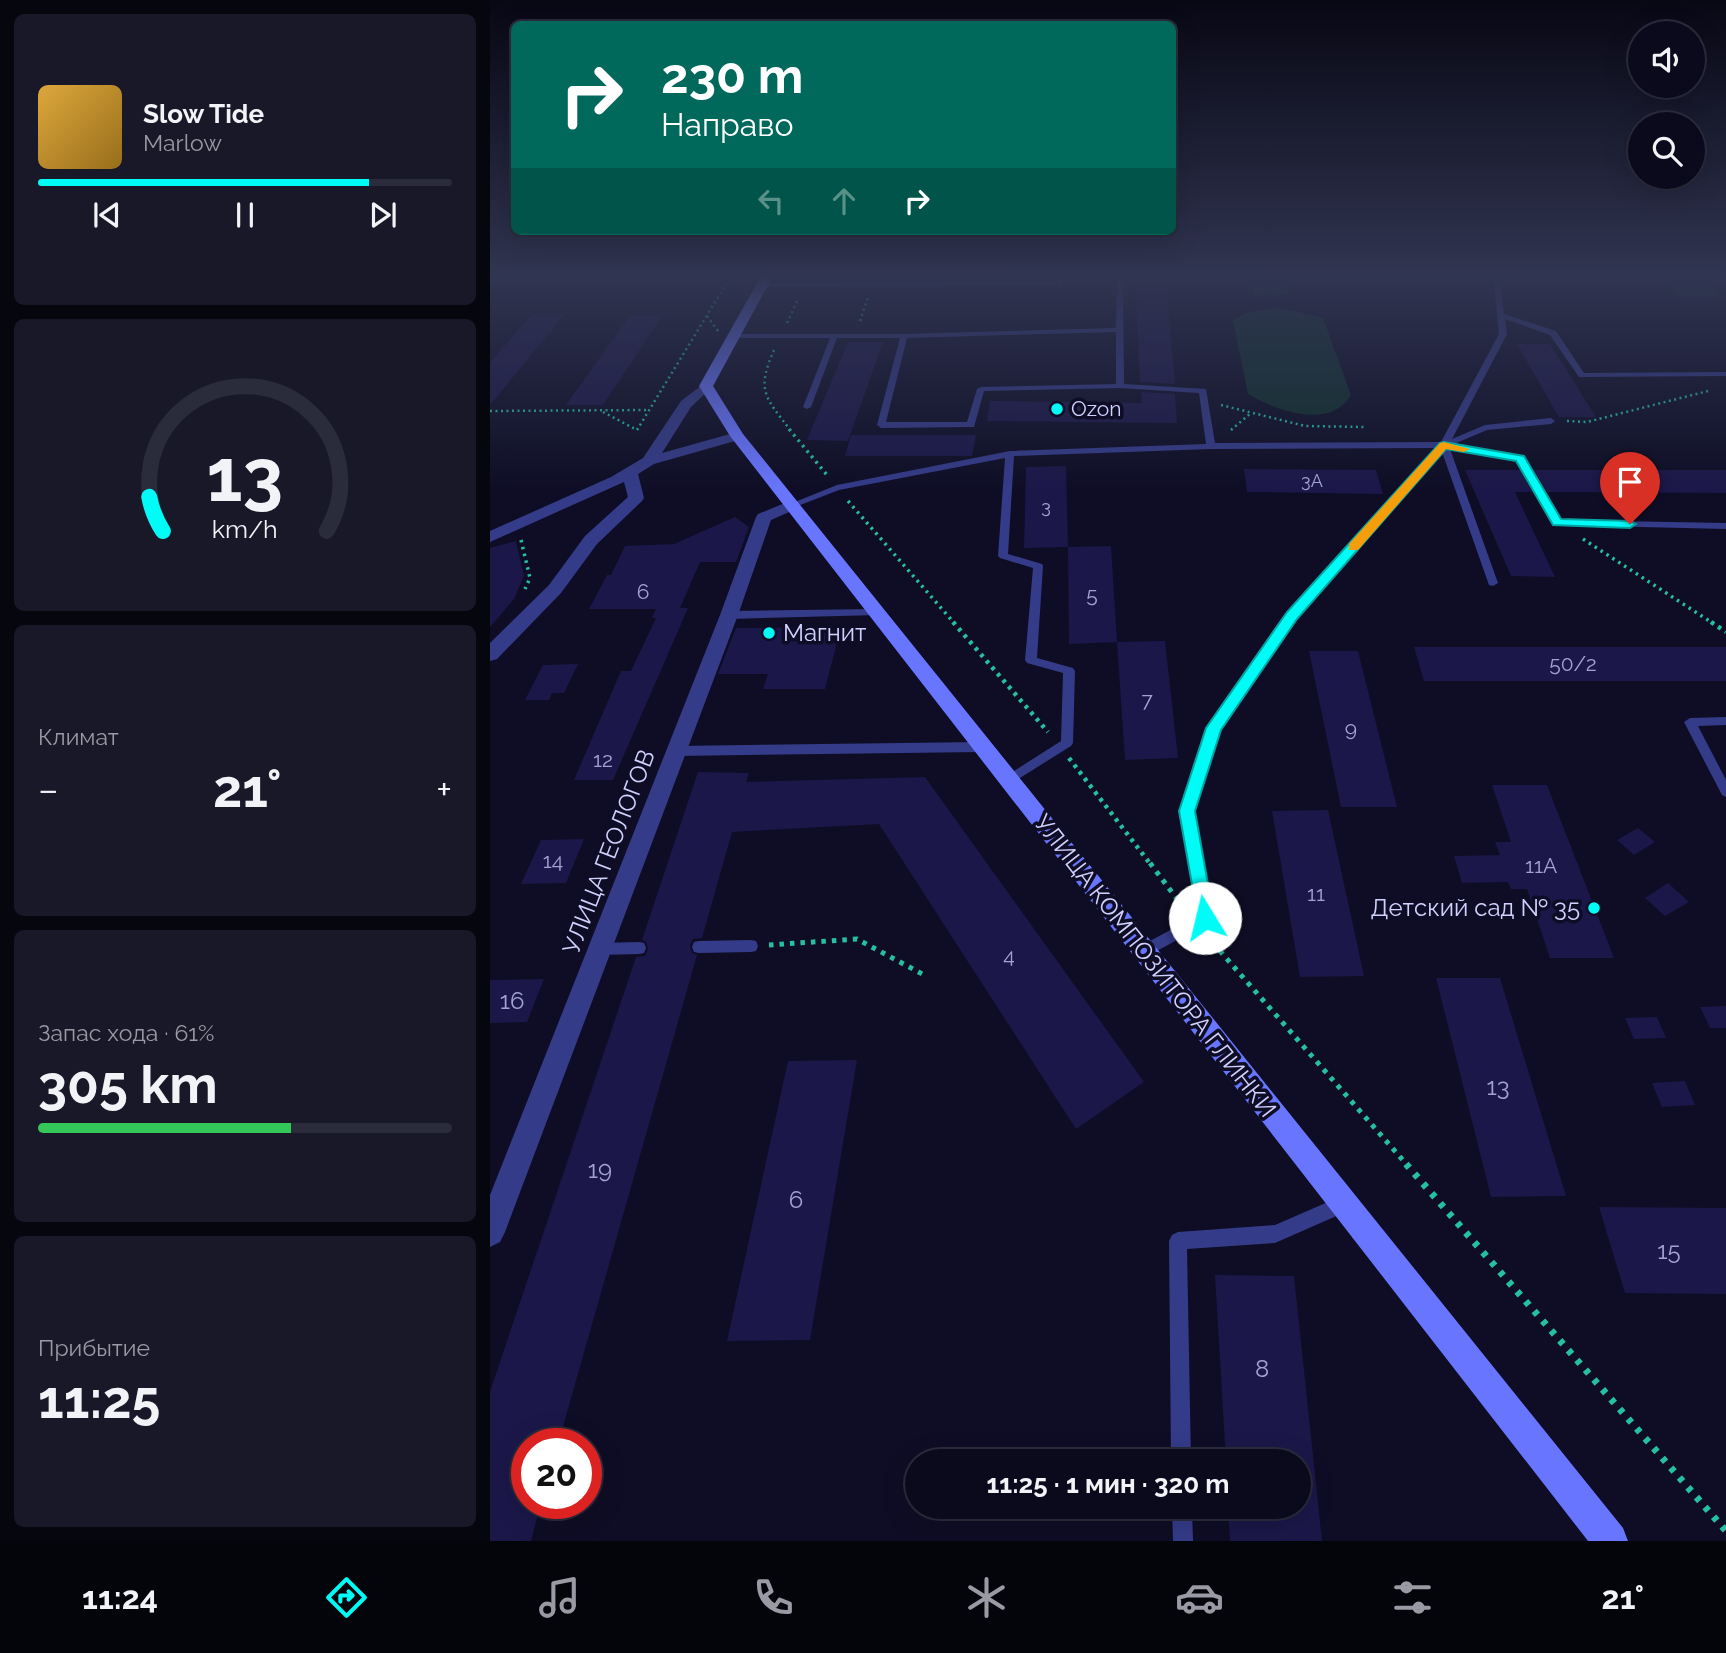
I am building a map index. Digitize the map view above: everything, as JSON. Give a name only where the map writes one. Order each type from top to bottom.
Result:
[{"type":"street","points":[[649,461],[686,404],[706,386],[726,348]]},
{"type":"street","name":"УЛИЦА КОМПОЗИТОРА ГЛИНКИ","points":[[706,386],[737,436],[790,506],[1610,1541]]},
{"type":"street","points":[[490,537],[630,473],[649,461],[737,436]]},
{"type":"street","points":[[490,654],[555,589],[591,540],[636,498],[630,473]]},
{"type":"street","name":"УЛИЦА ГЕОЛОГОВ","points":[[490,1232],[729,615],[764,517],[790,506]]},
{"type":"lane","points":[[807,407],[830,348]]},
{"type":"lane","points":[[901,348],[881,425],[971,425],[981,389],[1120,386],[1203,391],[1211,446]]},
{"type":"lane","points":[[1120,348],[1120,386]]},
{"type":"lane","points":[[1144,952],[1205,918],[1187,811],[1213,728],[1292,616],[1444,445],[1496,348]]},
{"type":"lane","points":[[1563,348],[1582,375],[1726,374]]},
{"type":"lane","points":[[1444,445],[1485,428],[1551,421]]},
{"type":"lane","points":[[1444,445],[1493,583]]},
{"type":"lane","points":[[790,506],[837,488],[1010,454],[1211,446],[1444,445],[1520,458],[1557,523],[1726,526]]},
{"type":"lane","points":[[1007,781],[1067,743],[1069,671],[1031,660],[1038,566],[1003,556],[1010,454]]},
{"type":"lane","points":[[729,615],[874,612]]},
{"type":"lane","points":[[1726,721],[1690,722],[1726,792]]},
{"type":"lane","points":[[676,751],[981,747]]},
{"type":"lane","points":[[699,947],[751,946]]},
{"type":"lane","points":[[600,949],[639,948]]},
{"type":"lane","points":[[1181,1449],[1178,1241],[1275,1234],[1344,1204]]},
{"type":"lane","points":[[1182,1519],[1183,1541]]},
{"type":"path","points":[[603,412],[637,430],[687,348]]},
{"type":"path","points":[[1551,421],[1587,422],[1712,390]]},
{"type":"path","points":[[1205,401],[1305,426],[1374,427]]},
{"type":"path","points":[[490,411],[649,410]]},
{"type":"path","points":[[1557,523],[1726,632]]},
{"type":"path","points":[[519,531],[530,578],[520,599]]},
{"type":"path","points":[[751,946],[857,939],[926,976]]},
{"type":"green space","points":[[1239,348],[1334,348],[1351,395],[1342,406],[1316,415],[1287,411],[1248,394]]},
{"type":"building","points":[[503,348],[537,348],[490,405],[490,363]]},
{"type":"building","points":[[607,348],[641,348],[603,405],[566,405]]},
{"type":"building","points":[[846,348],[881,348],[848,441],[807,440]]},
{"type":"building","points":[[1138,348],[1172,348],[1175,384],[1140,382]]},
{"type":"building","points":[[1519,348],[1552,348],[1596,417],[1559,417]]},
{"type":"building","points":[[1141,392],[1175,394],[1177,423],[987,421],[990,401],[1142,403]]},
{"type":"building","points":[[851,435],[976,435],[972,456],[845,456]]},
{"type":"building","points":[[1066,466],[1068,547],[1024,548],[1026,467]]},
{"type":"building","points":[[1244,469],[1376,470],[1383,494],[1247,492]]},
{"type":"building","points":[[1465,470],[1520,470],[1532,492],[1515,492],[1555,577],[1511,576]]},
{"type":"building","points":[[1534,470],[1726,470],[1726,493],[1547,492]]},
{"type":"building","points":[[735,517],[749,527],[736,562],[700,562],[680,608],[688,608],[613,780],[574,780],[621,671],[631,671],[656,618],[652,618],[656,609],[589,609],[607,575],[611,575],[625,546],[674,544]]},
{"type":"building","points":[[516,541],[524,576],[514,599],[490,627],[490,548]]},
{"type":"building","points":[[1111,546],[1117,642],[1069,644],[1068,547]]},
{"type":"building","points":[[841,627],[825,689],[763,689],[768,674],[718,674],[736,628]]},
{"type":"building","points":[[1165,641],[1178,758],[1125,760],[1117,642]]},
{"type":"building","points":[[1414,647],[1726,647],[1726,681],[1424,681]]},
{"type":"building","points":[[1309,651],[1358,651],[1397,807],[1341,807]]},
{"type":"building","points":[[578,664],[564,693],[552,693],[549,700],[525,700],[543,665]]},
{"type":"building","points":[[698,772],[749,773],[746,782],[925,777],[1144,1082],[1076,1129],[879,824],[732,832],[702,938],[693,939],[690,946],[692,953],[697,955],[563,1428],[511,1428],[511,1519],[537,1519],[531,1541],[490,1541],[490,1392],[636,957],[645,956],[648,949],[646,942],[642,940]]},
{"type":"building","points":[[1492,785],[1547,785],[1614,958],[1550,958],[1527,889],[1511,889],[1508,882],[1462,883],[1454,856],[1500,855],[1495,842],[1511,842]]},
{"type":"building","points":[[1328,810],[1364,976],[1300,977],[1272,811]]},
{"type":"building","points":[[1638,828],[1655,842],[1634,855],[1617,840]]},
{"type":"building","points":[[584,839],[566,883],[521,884],[541,840]]},
{"type":"building","points":[[1668,883],[1689,902],[1665,916],[1645,898]]},
{"type":"building","points":[[1436,978],[1500,978],[1566,1196],[1491,1197]]},
{"type":"building","points":[[544,979],[527,1022],[490,1023],[490,980]]},
{"type":"building","points":[[1726,1006],[1726,1028],[1710,1028],[1700,1007]]},
{"type":"building","points":[[1657,1017],[1666,1038],[1634,1039],[1625,1018]]},
{"type":"building","points":[[857,1060],[810,1340],[727,1341],[788,1061]]},
{"type":"building","points":[[1685,1081],[1695,1105],[1662,1107],[1652,1083]]},
{"type":"building","points":[[1599,1207],[1726,1208],[1726,1294],[1625,1293]]},
{"type":"building","points":[[1215,1275],[1294,1276],[1322,1541],[1230,1541],[1229,1519],[1311,1519],[1311,1449],[1225,1449]]},
{"type":"slow traffic","points":[[1353,547],[1444,445],[1464,449]]},
{"type":"place","name":"Ozon","points":[[1057,409]]},
{"type":"place","name":"Магнит","points":[[769,633]]},
{"type":"place","name":"Детский сад № 35","points":[[1594,908]]},
{"type":"route","points":[[1205,918],[1187,811],[1213,728],[1292,616],[1444,445],[1520,458],[1557,523],[1630,524]]}]
